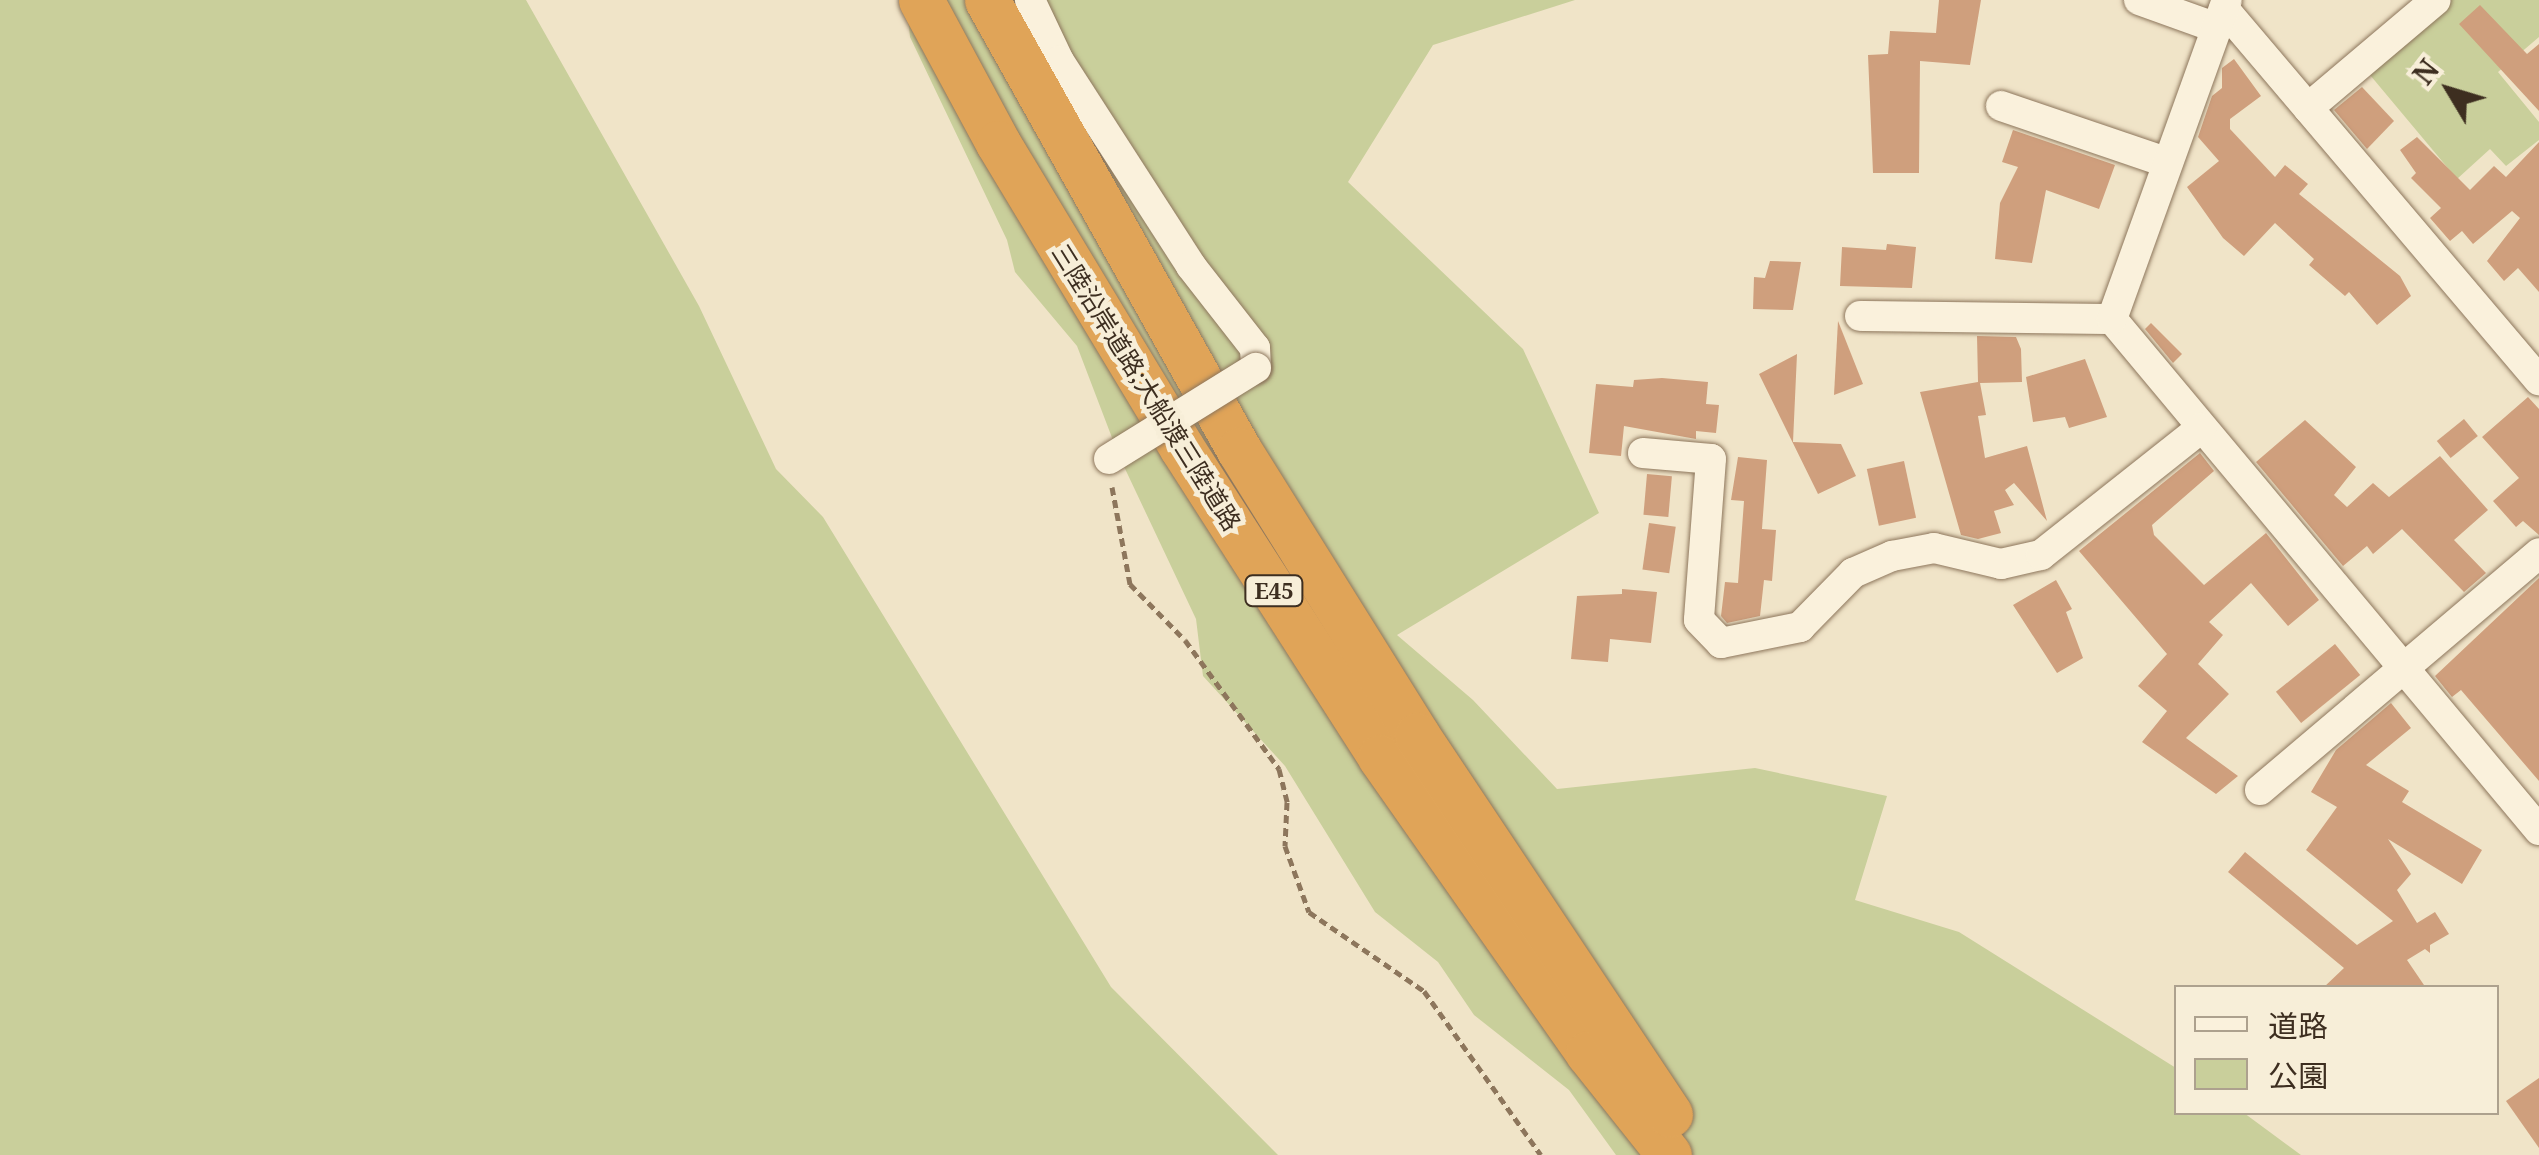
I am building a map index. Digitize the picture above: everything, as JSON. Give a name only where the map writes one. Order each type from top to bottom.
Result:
[{"type":"highway","name":"三陸沿岸道路;大船渡三陸道路","points":[[921,0],[998,143],[1172,431],[1380,758],[1588,1053],[1669,1155]]},
{"type":"highway","name":"三陸沿岸道路;大船渡三陸道路","points":[[986,0],[1240,450],[1417,735],[1698,1155]]},
{"type":"street","points":[[1030,0],[1059,61],[1160,218],[1255,348],[1256,368],[1109,460]]},
{"type":"street","points":[[2139,0],[2222,12],[2539,380]]},
{"type":"street","points":[[2308,108],[2436,0]]},
{"type":"street","points":[[2112,320],[2222,12]]},
{"type":"street","points":[[2000,106],[2168,164]]},
{"type":"street","points":[[1860,316],[2112,320],[2539,830]]},
{"type":"street","points":[[1643,453],[1711,459],[1699,620],[1721,642],[1800,626],[1853,573],[1892,556],[1934,548],[2001,564],[2041,555],[2201,428]]},
{"type":"street","points":[[2260,790],[2539,552]]},
{"type":"path","points":[[1109,460],[1100,462],[1118,500],[1122,562],[1130,584],[1185,640],[1279,770],[1287,802],[1285,846],[1309,912],[1424,991],[1541,1155]]},
{"type":"green space","points":[[0,0],[526,0],[699,306],[776,469],[823,517],[1111,987],[1278,1155],[0,1155]]},
{"type":"green space","points":[[906,0],[1575,0],[1433,45],[1348,182],[1523,349],[1599,513],[1397,635],[1473,700],[1557,789],[1755,768],[1887,796],[1855,900],[1959,932],[2174,1067],[2174,1115],[2247,1115],[2301,1155],[1616,1155],[1569,1090],[1474,1015],[1438,962],[1375,912],[1285,766],[1203,676],[1196,619],[1119,456],[1077,346],[1015,272],[1007,240],[910,37]]},
{"type":"green space","points":[[2449,0],[2539,0],[2539,37],[2498,72],[2539,122],[2539,140],[2506,166],[2490,149],[2457,179],[2365,69]]},
{"type":"building","points":[[1939,0],[1981,0],[1970,65],[1920,61],[1919,173],[1873,173],[1868,55],[1888,54],[1890,31],[1936,33]]},
{"type":"building","points":[[2480,5],[2527,54],[2539,44],[2539,111],[2459,24]]},
{"type":"building","points":[[2234,59],[2261,96],[2230,119],[2230,129],[2275,177],[2285,165],[2308,184],[2299,194],[2400,276],[2411,296],[2377,325],[2349,292],[2345,296],[2309,265],[2314,259],[2275,223],[2244,256],[2223,238],[2187,187],[2219,161],[2198,137],[2212,96],[2222,88],[2222,68]]},
{"type":"building","points":[[2362,87],[2394,121],[2367,149],[2334,110]]},
{"type":"building","points":[[2013,130],[2115,165],[2099,209],[2046,190],[2032,263],[1995,259],[2000,203],[2018,167],[2002,162]]},
{"type":"building","points":[[2417,137],[2470,190],[2494,166],[2506,177],[2539,142],[2539,292],[2518,268],[2504,281],[2487,261],[2520,218],[2512,211],[2473,244],[2462,231],[2450,241],[2430,218],[2441,208],[2411,178],[2416,173],[2400,150]]},
{"type":"building","points":[[1887,244],[1916,247],[1912,288],[1840,286],[1842,247],[1886,250]]},
{"type":"building","points":[[1770,261],[1801,262],[1793,310],[1753,309],[1754,277],[1765,278]]},
{"type":"building","points":[[1838,321],[1863,384],[1834,395]]},
{"type":"building","points":[[2151,323],[2182,354],[2173,363],[2145,329]]},
{"type":"building","points":[[1977,336],[2016,337],[2021,349],[2022,382],[1980,383],[1986,415],[1978,416],[1985,458],[2027,446],[2047,521],[2014,483],[2005,490],[2014,505],[1994,511],[2001,533],[1978,539],[1961,535],[1920,392],[1978,382]]},
{"type":"building","points":[[1797,354],[1793,442],[1841,444],[1856,476],[1818,494],[1759,374]]},
{"type":"building","points":[[2085,359],[2107,417],[2069,428],[2065,417],[2033,422],[2026,377]]},
{"type":"building","points":[[1634,380],[1708,382],[1706,404],[1719,405],[1716,433],[1696,431],[1696,439],[1624,426],[1621,456],[1589,453],[1596,384],[1633,387]]},
{"type":"building","points":[[2528,397],[2539,409],[2539,535],[2523,521],[2516,527],[2493,501],[2519,478],[2482,437]]},
{"type":"building","points":[[2464,419],[2478,436],[2451,458],[2437,441]]},
{"type":"building","points":[[2305,420],[2356,467],[2334,495],[2347,507],[2373,483],[2389,497],[2440,456],[2488,510],[2454,540],[2486,573],[2464,592],[2402,529],[2373,554],[2367,546],[2343,566],[2256,462]]},
{"type":"building","points":[[2200,453],[2214,471],[2152,525],[2154,535],[2204,585],[2266,533],[2319,600],[2288,626],[2251,583],[2209,622],[2223,635],[2198,664],[2229,694],[2186,738],[2238,776],[2216,794],[2142,742],[2167,711],[2138,686],[2167,654],[2079,551]]},
{"type":"building","points":[[1738,457],[1767,460],[1762,529],[1776,530],[1772,581],[1764,580],[1760,616],[1727,623],[1721,616],[1725,582],[1738,583],[1744,501],[1731,500]]},
{"type":"building","points":[[1904,461],[1916,518],[1879,526],[1867,469]]},
{"type":"building","points":[[1647,474],[1672,476],[1668,517],[1643,515]]},
{"type":"building","points":[[1649,523],[1676,527],[1669,573],[1642,570]]},
{"type":"building","points":[[2539,578],[2539,781],[2461,690],[2452,697],[2435,676]]},
{"type":"building","points":[[2056,580],[2072,609],[2066,612],[2083,658],[2057,673],[2013,605]]},
{"type":"building","points":[[1622,589],[1657,592],[1651,643],[1610,639],[1608,662],[1571,659],[1577,596],[1622,594]]},
{"type":"building","points":[[2335,644],[2360,675],[2301,723],[2276,692]]},
{"type":"building","points":[[2391,703],[2411,728],[2366,765],[2409,791],[2402,802],[2482,850],[2462,884],[2388,839],[2411,874],[2397,890],[2417,923],[2435,912],[2449,934],[2430,945],[2430,953],[2425,949],[2407,960],[2424,985],[2326,985],[2344,968],[2228,872],[2245,852],[2357,945],[2393,921],[2306,850],[2337,807],[2311,792],[2336,750]]},
{"type":"building","points":[[2539,1078],[2539,1148],[2506,1101]]}]
